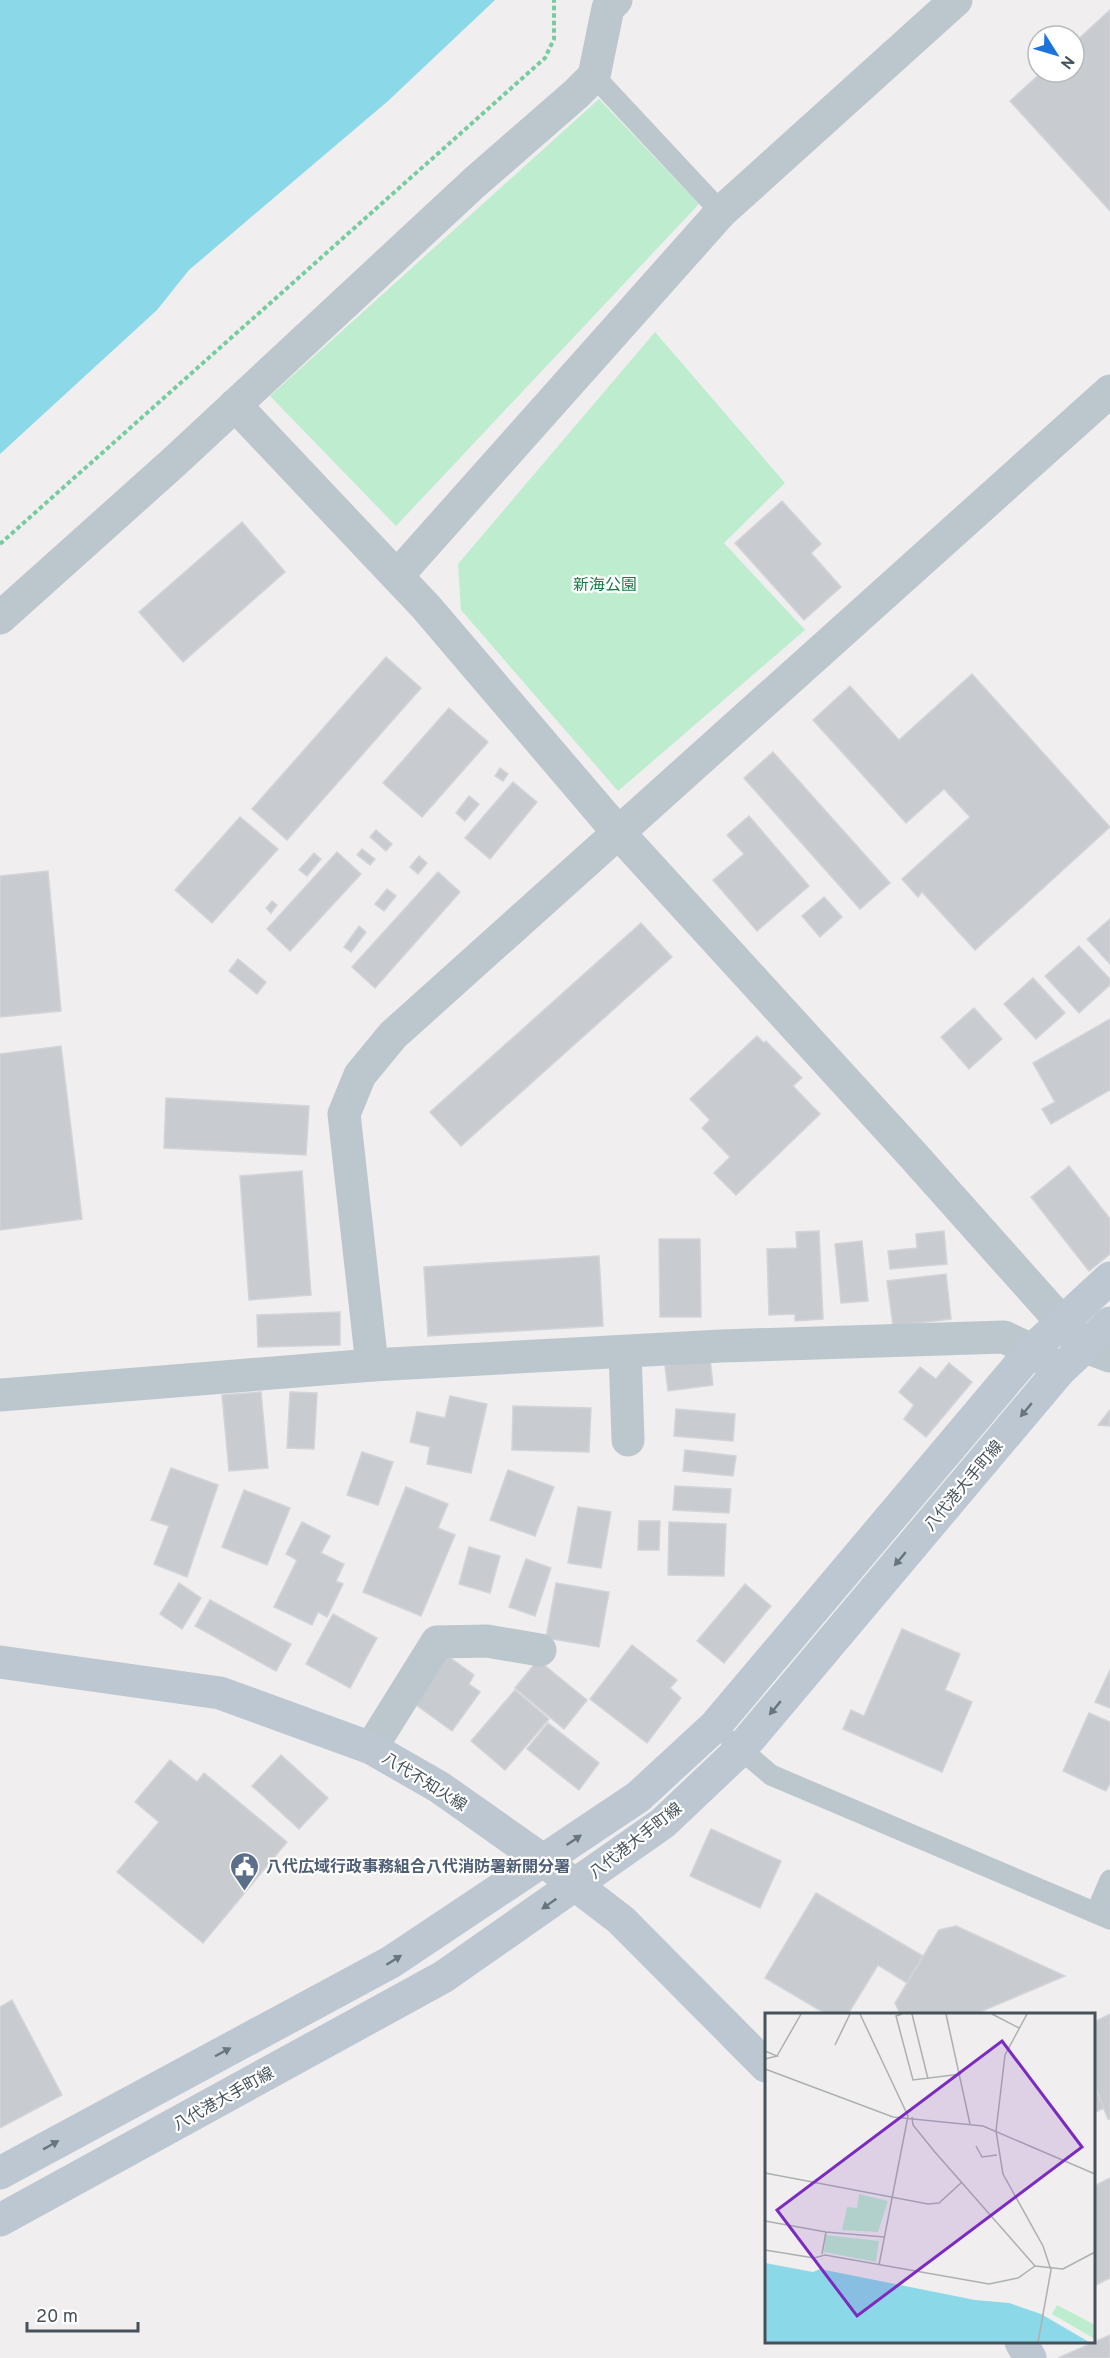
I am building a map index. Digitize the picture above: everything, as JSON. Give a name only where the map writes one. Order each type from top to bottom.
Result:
[{"type":"main road","name":"八代港大手町線","points":[[0,2173],[391,1962],[638,1797],[716,1726],[1032,1350],[1110,1278]]},
{"type":"main road","name":"八代港大手町線","points":[[0,2220],[443,1977],[577,1885],[663,1822],[740,1750],[1059,1371],[1096,1351],[1110,1323]]},
{"type":"main road","name":"八代不知火線","points":[[0,1662],[220,1693],[371,1748],[439,1787],[577,1885],[621,1920],[765,2065]]},
{"type":"main road","points":[[1022,2343],[1030,2358]]},
{"type":"street","points":[[0,618],[235,405],[475,182],[594,76],[608,8],[616,0]]},
{"type":"street","points":[[397,576],[721,212],[956,0]]},
{"type":"street","points":[[372,1365],[344,1114],[360,1075],[393,1035],[617,831],[1110,391]]},
{"type":"street","points":[[235,405],[397,576],[617,831],[1061,1321],[1096,1351]]},
{"type":"street","points":[[0,1395],[372,1365],[1004,1337],[1032,1350],[1059,1371]]},
{"type":"street","points":[[625,1352],[628,1440]]},
{"type":"street","points":[[371,1748],[437,1642],[487,1641],[540,1650]]},
{"type":"lane","points":[[594,76],[721,212]]},
{"type":"lane","points":[[716,1726],[740,1750],[771,1775],[1103,1916],[1110,1880]]},
{"type":"path","points":[[0,544],[545,58],[554,39],[554,0]]},
{"type":"green space","points":[[599,99],[699,204],[396,526],[270,396]]},
{"type":"green space","name":"新海公園","points":[[655,332],[785,483],[724,543],[805,630],[618,791],[461,610],[458,564]]},
{"type":"water","points":[[0,0],[495,0],[388,101],[189,270],[157,310],[0,454]]},
{"type":"building","points":[[1110,10],[1110,211],[1010,101],[1029,84],[1086,84],[1086,32]]},
{"type":"building","points":[[782,501],[821,544],[811,553],[841,587],[804,620],[735,543]]},
{"type":"building","points":[[242,522],[285,572],[183,662],[139,612]]},
{"type":"building","points":[[386,657],[421,688],[287,840],[252,809]]},
{"type":"building","points":[[972,674],[1110,827],[975,950],[922,892],[918,897],[902,879],[970,817],[944,789],[906,823],[813,720],[850,686],[899,740]]},
{"type":"building","points":[[449,708],[488,742],[422,817],[383,783]]},
{"type":"building","points":[[773,752],[890,883],[860,909],[744,778]]},
{"type":"building","points":[[500,768],[508,774],[503,781],[495,776]]},
{"type":"building","points":[[513,782],[537,802],[490,859],[465,838]]},
{"type":"building","points":[[469,796],[479,804],[465,821],[456,813]]},
{"type":"building","points":[[749,816],[809,886],[757,931],[713,880],[744,854],[727,835]]},
{"type":"building","points":[[240,817],[278,849],[212,923],[175,890]]},
{"type":"building","points":[[376,830],[392,844],[386,851],[370,837]]},
{"type":"building","points":[[362,849],[375,859],[370,865],[357,855]]},
{"type":"building","points":[[337,852],[361,874],[290,951],[267,929]]},
{"type":"building","points":[[314,853],[321,859],[307,876],[299,870]]},
{"type":"building","points":[[419,856],[427,863],[418,874],[410,867]]},
{"type":"building","points":[[48,871],[61,1011],[0,1017],[0,876]]},
{"type":"building","points":[[438,872],[460,892],[375,988],[352,967]]},
{"type":"building","points":[[387,889],[396,896],[384,911],[375,904]]},
{"type":"building","points":[[824,897],[842,917],[820,937],[802,916]]},
{"type":"building","points":[[272,901],[277,905],[271,913],[266,908]]},
{"type":"building","points":[[1110,919],[1110,964],[1087,939]]},
{"type":"building","points":[[641,923],[672,957],[461,1146],[430,1112]]},
{"type":"building","points":[[359,926],[366,932],[351,952],[344,947]]},
{"type":"building","points":[[1079,946],[1110,979],[1110,985],[1079,1013],[1045,976]]},
{"type":"building","points":[[238,959],[266,982],[257,994],[229,971]]},
{"type":"building","points":[[1033,978],[1065,1013],[1036,1039],[1004,1004]]},
{"type":"building","points":[[974,1008],[1002,1039],[969,1069],[941,1037]]},
{"type":"building","points":[[1110,1019],[1110,1090],[1051,1124],[1042,1109],[1055,1102],[1033,1063]]},
{"type":"building","points":[[757,1036],[764,1043],[766,1041],[802,1078],[793,1086],[820,1114],[736,1195],[714,1173],[730,1157],[702,1128],[710,1120],[690,1099]]},
{"type":"building","points":[[61,1046],[82,1219],[0,1230],[0,1054]]},
{"type":"building","points":[[166,1098],[309,1106],[306,1155],[164,1148]]},
{"type":"building","points":[[1069,1166],[1110,1219],[1110,1254],[1089,1271],[1031,1197]]},
{"type":"building","points":[[302,1171],[311,1295],[249,1300],[240,1176]]},
{"type":"building","points":[[819,1231],[823,1319],[795,1321],[795,1314],[769,1315],[767,1249],[797,1248],[796,1232]]},
{"type":"building","points":[[944,1231],[947,1264],[890,1269],[888,1251],[917,1248],[916,1234]]},
{"type":"building","points":[[659,1239],[700,1239],[701,1317],[660,1317]]},
{"type":"building","points":[[862,1241],[868,1301],[841,1303],[835,1244]]},
{"type":"building","points":[[599,1256],[603,1326],[428,1336],[424,1267]]},
{"type":"building","points":[[946,1274],[951,1319],[893,1326],[887,1281]]},
{"type":"building","points":[[340,1312],[340,1345],[258,1347],[257,1315]]},
{"type":"building","points":[[710,1359],[713,1385],[668,1391],[665,1366]]},
{"type":"building","points":[[949,1363],[972,1382],[926,1437],[904,1419],[914,1405],[899,1392],[920,1367],[936,1379]]},
{"type":"building","points":[[261,1392],[268,1468],[229,1471],[222,1395]]},
{"type":"building","points":[[290,1392],[317,1393],[314,1449],[287,1448]]},
{"type":"building","points":[[450,1396],[487,1404],[471,1473],[427,1464],[430,1447],[410,1442],[417,1412],[445,1418]]},
{"type":"building","points":[[513,1406],[591,1408],[589,1452],[512,1450]]},
{"type":"building","points":[[676,1409],[735,1414],[733,1441],[674,1436]]},
{"type":"building","points":[[1110,1410],[1110,1426],[1098,1425]]},
{"type":"building","points":[[685,1450],[736,1456],[733,1476],[683,1471]]},
{"type":"building","points":[[362,1452],[393,1462],[378,1505],[347,1495]]},
{"type":"building","points":[[171,1468],[218,1485],[187,1577],[154,1564],[169,1526],[151,1520]]},
{"type":"building","points":[[508,1470],[554,1487],[535,1536],[490,1520]]},
{"type":"building","points":[[675,1486],[731,1489],[729,1513],[673,1510]]},
{"type":"building","points":[[406,1487],[448,1504],[438,1528],[455,1535],[421,1616],[363,1592]]},
{"type":"building","points":[[244,1490],[290,1508],[267,1565],[222,1547]]},
{"type":"building","points":[[578,1507],[611,1512],[601,1568],[568,1563]]},
{"type":"building","points":[[639,1521],[660,1521],[659,1550],[638,1550]]},
{"type":"building","points":[[302,1522],[330,1536],[321,1553],[344,1564],[336,1581],[343,1584],[327,1617],[318,1612],[312,1625],[274,1607],[297,1560],[286,1554]]},
{"type":"building","points":[[669,1522],[726,1524],[724,1576],[668,1575]]},
{"type":"building","points":[[469,1547],[500,1556],[490,1593],[459,1584]]},
{"type":"building","points":[[526,1559],[551,1568],[535,1616],[509,1607]]},
{"type":"building","points":[[179,1583],[201,1598],[182,1629],[160,1614]]},
{"type":"building","points":[[556,1583],[609,1592],[599,1647],[546,1638]]},
{"type":"building","points":[[745,1584],[771,1606],[724,1663],[697,1641]]},
{"type":"building","points":[[210,1600],[291,1644],[276,1671],[195,1626]]},
{"type":"building","points":[[333,1614],[377,1638],[350,1688],[306,1664]]},
{"type":"building","points":[[902,1629],[960,1654],[945,1690],[972,1702],[942,1772],[843,1729],[851,1710],[864,1716]]},
{"type":"building","points":[[632,1645],[677,1680],[670,1688],[681,1698],[647,1743],[590,1699]]},
{"type":"building","points":[[442,1652],[474,1675],[469,1684],[480,1692],[452,1731],[408,1699]]},
{"type":"building","points":[[538,1660],[587,1700],[564,1729],[515,1688]]},
{"type":"building","points":[[1110,1670],[1110,1708],[1095,1702]]},
{"type":"building","points":[[515,1690],[549,1719],[505,1770],[471,1741]]},
{"type":"building","points":[[1089,1713],[1110,1722],[1110,1783],[1106,1791],[1063,1771]]},
{"type":"building","points":[[548,1723],[599,1763],[579,1790],[527,1749]]},
{"type":"building","points":[[281,1755],[328,1798],[299,1829],[252,1786]]},
{"type":"building","points":[[170,1760],[197,1782],[204,1773],[287,1842],[203,1943],[117,1872],[159,1822],[135,1802]]},
{"type":"building","points":[[711,1829],[781,1861],[760,1908],[690,1876]]},
{"type":"building","points":[[816,1893],[923,1956],[907,1983],[878,1965],[849,2013],[824,2013],[765,1978]]},
{"type":"building","points":[[956,1926],[1065,1976],[977,2013],[900,2013],[895,2003],[939,1930]]},
{"type":"building","points":[[12,2000],[62,2095],[0,2128],[0,2007]]},
{"type":"building","points":[[1110,2014],[1110,2119],[1108,2119],[1095,2087],[1095,2022]]},
{"type":"building","points":[[1095,2087],[1104,2108],[1095,2112]]},
{"type":"building","points":[[1110,2178],[1110,2278],[1095,2286],[1095,2186]]},
{"type":"building","points":[[1110,2335],[1110,2358],[1058,2358],[1095,2343]]},
{"type":"place","name":"八代広域行政事務組合八代消防署新開分署","points":[[245,1892]]}]
